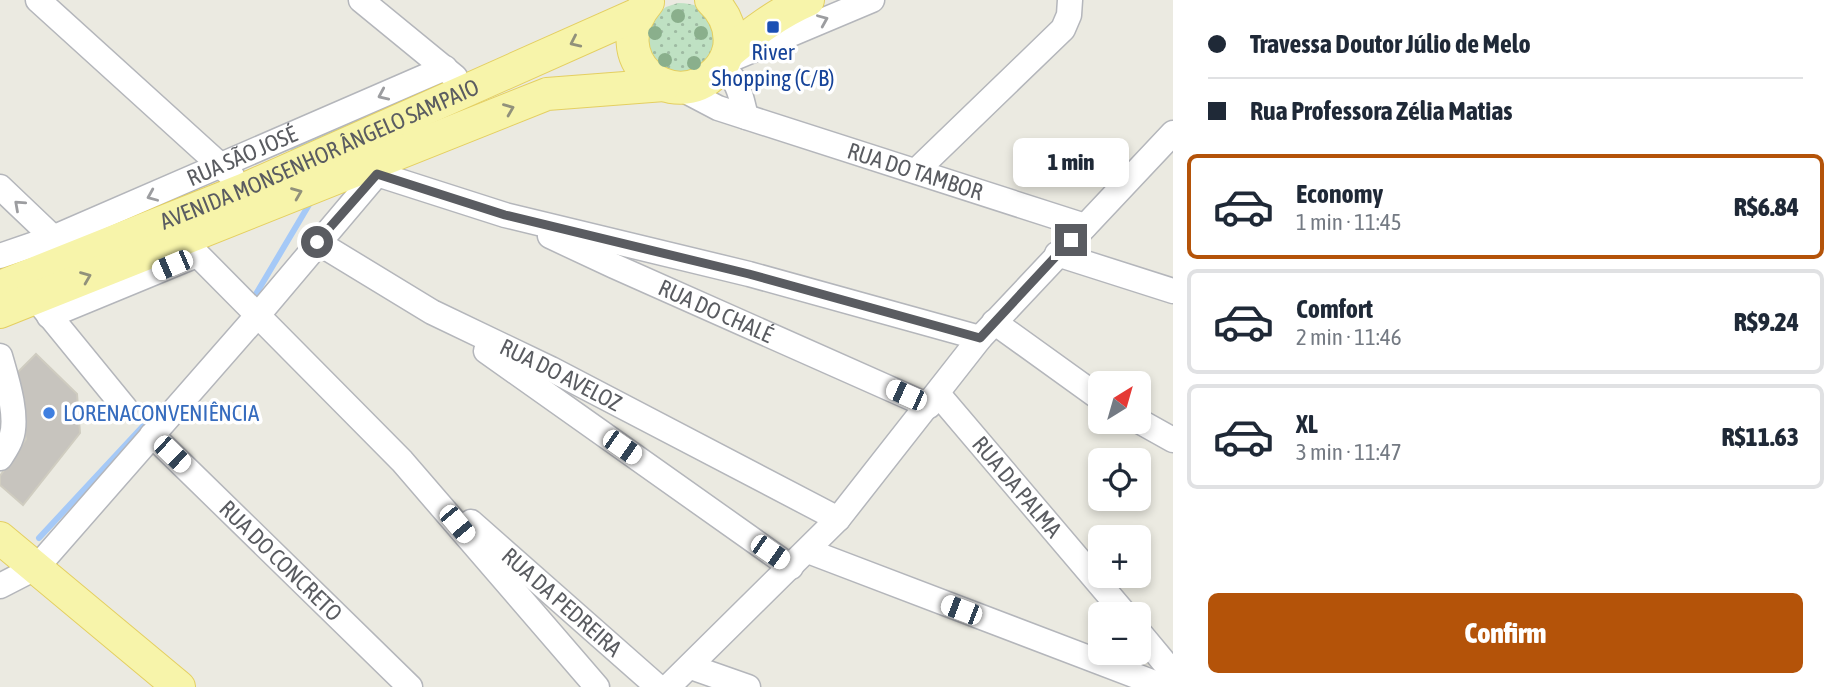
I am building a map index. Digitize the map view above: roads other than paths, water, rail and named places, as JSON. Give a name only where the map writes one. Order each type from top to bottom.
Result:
[{"type":"main road","points":[[710,0],[719,8],[727,22],[730,37],[724,61]]},
{"type":"main road","points":[[724,61],[771,20],[808,0]]},
{"type":"main road","points":[[644,7],[633,28],[635,57],[642,69],[652,78],[672,86]]},
{"type":"main road","name":"AVENIDA MONSENHOR ÂNGELO SAMPAIO","points":[[0,287],[64,248],[245,189],[470,90],[644,7]]},
{"type":"main road","name":"AVENIDA MONSENHOR ÂNGELO SAMPAIO","points":[[0,312],[42,307],[547,94],[703,82],[724,61]]},
{"type":"main road","points":[[0,538],[180,687]]},
{"type":"street","points":[[38,0],[245,189]]},
{"type":"street","points":[[361,0],[470,90]]},
{"type":"street","points":[[746,117],[737,84],[724,61],[872,0]]},
{"type":"street","points":[[916,171],[1063,29],[1069,15],[1070,0]]},
{"type":"street","name":"RUA SÃO JOSÉ","points":[[0,256],[64,248],[222,166],[445,68]]},
{"type":"street","name":"RUA DO TAMBOR","points":[[672,86],[706,103],[746,117],[1085,226]]},
{"type":"street","points":[[668,687],[838,519],[987,330],[1173,133]]},
{"type":"street","points":[[0,586],[37,567],[257,316],[371,170]]},
{"type":"street","name":"RUA DO CHALÉ","points":[[371,170],[505,215],[987,330]]},
{"type":"street","points":[[0,187],[64,248]]},
{"type":"street","name":"RUA DO CHALÉ","points":[[505,215],[614,267],[933,400]]},
{"type":"street","name":"RUA DO AVELOZ","points":[[317,242],[432,312],[580,417],[799,559],[1165,687]]},
{"type":"street","name":"RUA DA PEDREIRA","points":[[189,247],[402,461],[658,687]]},
{"type":"street","points":[[1057,254],[1173,291]]},
{"type":"street","points":[[42,307],[125,408]]},
{"type":"street","name":"RUA DO AVELOZ","points":[[432,312],[596,393],[838,519]]},
{"type":"street","points":[[987,330],[1088,391]]},
{"type":"street","points":[[0,356],[8,382],[13,419],[11,438],[0,458]]},
{"type":"street","points":[[580,417],[596,393]]},
{"type":"street","name":"RUA DA PALMA","points":[[933,400],[1114,602]]},
{"type":"street","points":[[1152,428],[1173,440]]},
{"type":"street","name":"RUA DO CONCRETO","points":[[152,435],[410,687]]},
{"type":"street","name":"RUA DA PEDREIRA","points":[[402,461],[597,687]]},
{"type":"street","points":[[547,630],[570,609]]},
{"type":"street","points":[[1151,646],[1173,673]]},
{"type":"street","points":[[691,667],[748,687]]},
{"type":"waterway","points":[[294,150],[362,117]]},
{"type":"waterway","points":[[256,294],[310,203]]},
{"type":"waterway","points":[[39,538],[158,410]]},
{"type":"place","name":"River Shopping (C/B)","points":[[773,27]]},
{"type":"place","name":"LORENACONVENIÊNCIA","points":[[49,413]]}]
